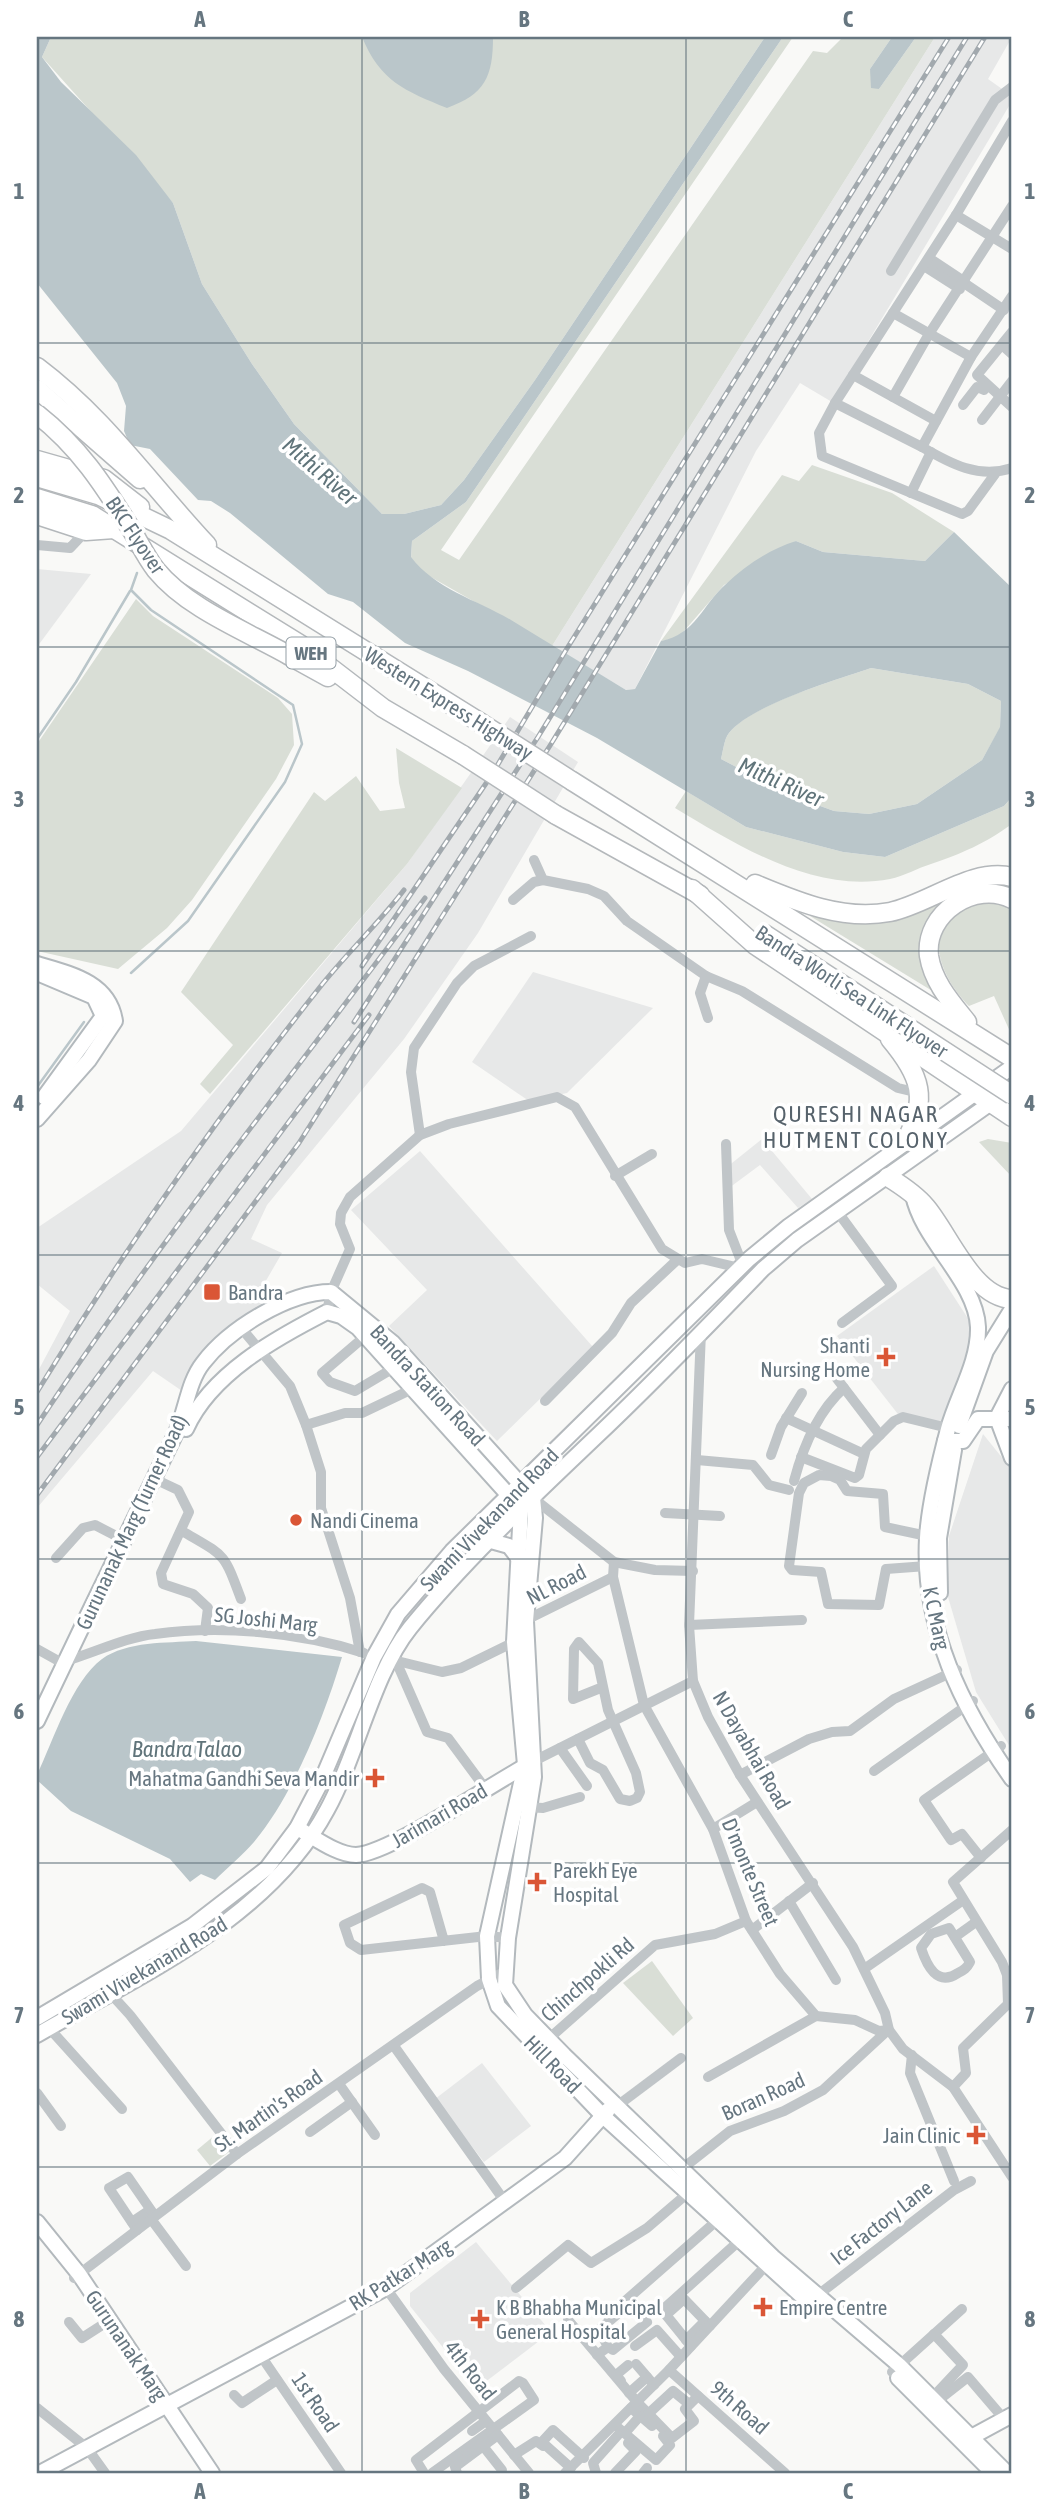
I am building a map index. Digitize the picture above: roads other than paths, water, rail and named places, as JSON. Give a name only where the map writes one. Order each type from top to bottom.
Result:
[{"type":"highway","points":[[37,367],[64,388],[119,442],[174,522]]},
{"type":"highway","name":"BKC Flyover","points":[[37,389],[123,464],[174,522]]},
{"type":"highway","name":"BKC Flyover","points":[[37,414],[67,438],[107,491],[156,569],[198,604],[383,708]]},
{"type":"highway","points":[[37,460],[104,479],[174,522]]},
{"type":"highway","name":"Western Express Highway","points":[[37,477],[174,522],[223,562],[707,864]]},
{"type":"highway","points":[[37,498],[89,523]]},
{"type":"highway","points":[[37,515],[89,523]]},
{"type":"highway","name":"Western Express Highway","points":[[89,523],[114,529],[301,645],[383,708],[463,755],[556,815],[692,889]]},
{"type":"highway","points":[[707,864],[797,901],[847,914],[891,912],[986,876],[1012,877]]},
{"type":"highway","name":"Bandra Worli Sea Link Flyover","points":[[707,864],[1012,1058]]},
{"type":"highway","points":[[692,889],[755,946],[1012,1117]]},
{"type":"highway","name":"Bandra Worli Sea Link Flyover","points":[[692,889],[1012,1095]]},
{"type":"highway","points":[[974,1032],[934,975],[929,954],[931,936],[939,918],[966,898],[997,893],[1012,899]]},
{"type":"highway","points":[[879,1026],[908,1063],[921,1101],[917,1122],[905,1142]]},
{"type":"highway","points":[[888,1177],[927,1208],[978,1282],[1000,1298],[1012,1300]]},
{"type":"main road","points":[[37,964],[98,987],[113,1005],[116,1021],[89,1060],[37,1119]]},
{"type":"main road","points":[[37,974],[94,997],[103,1016],[90,1038],[37,1106]]},
{"type":"main road","name":"Swami Vivekanand Road","points":[[37,2018],[192,1926],[267,1868],[298,1828],[367,1655],[452,1551],[741,1267],[789,1226],[1012,1067]]},
{"type":"main road","name":"Swami Vivekanand Road","points":[[43,2031],[215,1930],[278,1878],[328,1808],[393,1660],[409,1630],[491,1541],[763,1269],[837,1211],[1012,1087]]},
{"type":"main road","points":[[971,1117],[990,1115],[1012,1123]]},
{"type":"main road","points":[[913,1195],[918,1215],[964,1290],[978,1325],[972,1360],[952,1435]]},
{"type":"main road","name":"Gurunanak Marg (Turner Road)","points":[[68,1660],[179,1428],[202,1364],[224,1341],[289,1300],[315,1292],[331,1292]]},
{"type":"main road","name":"Bandra Station Road","points":[[331,1292],[370,1332],[428,1382],[533,1498]]},
{"type":"main road","points":[[952,1435],[986,1351],[1012,1309]]},
{"type":"main road","name":"Gurunanak Marg (Turner Road)","points":[[161,1482],[201,1402],[213,1388],[262,1350],[327,1312]]},
{"type":"main road","name":"Bandra Station Road","points":[[327,1312],[341,1316],[370,1332],[392,1369],[509,1495]]},
{"type":"main road","points":[[1012,1388],[1008,1421],[1012,1458]]},
{"type":"main road","points":[[952,1435],[965,1440],[978,1419],[1008,1421]]},
{"type":"main road","points":[[573,1433],[586,1446]]},
{"type":"main road","name":"K C Marg","points":[[952,1435],[933,1537],[931,1571],[942,1607],[954,1672],[1012,1779]]},
{"type":"main road","points":[[37,1721],[161,1482]]},
{"type":"main road","points":[[509,1495],[521,1509]]},
{"type":"main road","name":"Hill Road","points":[[529,1763],[514,1642],[520,1623],[535,1518],[533,1498]]},
{"type":"main road","name":"Hill Road","points":[[521,1509],[520,1623],[529,1763],[504,1972],[505,1985],[542,2044],[603,2116],[677,2173],[688,2193],[722,2216],[739,2241],[770,2261]]},
{"type":"main road","points":[[491,1541],[509,1546],[519,1559]]},
{"type":"main road","points":[[37,1731],[68,1660]]},
{"type":"main road","name":"K C Marg","points":[[997,1749],[1012,1762]]},
{"type":"main road","name":"Jarimari Road","points":[[311,1835],[344,1853],[358,1855],[390,1844],[529,1763]]},
{"type":"main road","name":"Hill Road","points":[[523,1807],[488,1936],[489,1979],[498,2006],[615,2105],[677,2173],[812,2299],[934,2400],[993,2473]]},
{"type":"main road","points":[[298,1828],[311,1835]]},
{"type":"main road","name":"RK Patkar Marg","points":[[40,2473],[259,2353],[386,2288],[565,2158],[615,2105]]},
{"type":"main road","name":"Gurunanak Marg","points":[[37,2222],[212,2473]]},
{"type":"main road","name":"Gurunanak Marg","points":[[37,2232],[76,2276]]},
{"type":"main road","name":"Hill Road","points":[[896,2368],[966,2440],[1007,2473]]},
{"type":"main road","name":"Gurunanak Marg","points":[[163,2406],[201,2473]]},
{"type":"main road","points":[[966,2440],[1008,2417]]},
{"type":"street","points":[[891,271],[996,100],[1012,87]]},
{"type":"street","points":[[995,474],[968,511],[962,514],[822,456],[819,433],[835,403],[956,215],[1012,121]]},
{"type":"street","points":[[893,397],[929,334],[1012,206]]},
{"type":"street","points":[[956,215],[1012,249]]},
{"type":"street","points":[[926,262],[1004,310]]},
{"type":"street","points":[[911,493],[936,421],[971,357],[1012,296]]},
{"type":"street","points":[[893,313],[971,357]]},
{"type":"street","points":[[1012,332],[978,373],[978,378],[1012,407]]},
{"type":"street","points":[[1002,345],[1012,354]]},
{"type":"street","points":[[853,376],[936,421]]},
{"type":"street","points":[[960,377],[976,389],[985,389],[987,386]]},
{"type":"street","points":[[982,420],[1012,381]]},
{"type":"street","points":[[963,405],[976,389]]},
{"type":"street","points":[[835,403],[968,470],[995,474],[1012,468]]},
{"type":"street","points":[[37,545],[70,548],[89,523]]},
{"type":"street","points":[[534,860],[543,880]]},
{"type":"street","points":[[513,900],[534,882],[543,880],[589,889],[604,896],[627,921],[706,976],[742,991],[898,1088],[919,1093]]},
{"type":"street","points":[[420,1135],[411,1072],[414,1048],[457,983],[474,966],[531,936]]},
{"type":"street","points":[[706,976],[700,993],[708,1018]]},
{"type":"street","points":[[327,1312],[331,1292],[350,1249],[340,1224],[345,1205],[350,1197],[420,1135],[449,1124],[557,1097],[575,1107],[662,1249],[677,1261],[685,1263],[702,1259],[741,1267],[729,1230],[726,1144]]},
{"type":"street","points":[[615,1176],[652,1154]]},
{"type":"street","points":[[837,1211],[892,1286],[842,1323]]},
{"type":"street","points":[[545,1401],[612,1333],[631,1303],[677,1261]]},
{"type":"street","points":[[242,1329],[290,1387],[306,1425],[321,1472],[321,1508],[367,1655]]},
{"type":"street","points":[[370,1332],[322,1373],[330,1382],[355,1391],[392,1369]]},
{"type":"street","name":"N Dayabhai Road","points":[[701,1332],[689,1625],[693,1681],[708,1717],[740,1775],[813,1883],[864,1969],[885,2013],[889,2030]]},
{"type":"street","points":[[828,1367],[880,1435]]},
{"type":"street","points":[[306,1425],[345,1413],[362,1413],[428,1382]]},
{"type":"street","points":[[697,1460],[753,1465],[769,1485],[792,1485],[812,1431],[827,1405],[844,1388]]},
{"type":"street","points":[[771,1455],[786,1418],[802,1392]]},
{"type":"street","points":[[786,1418],[864,1454]]},
{"type":"street","points":[[801,1457],[855,1478],[859,1475],[864,1454],[880,1435],[903,1418],[952,1435]]},
{"type":"street","points":[[931,1571],[886,1569],[881,1602],[876,1606],[828,1604],[823,1573],[792,1570],[788,1563],[800,1489],[811,1478],[819,1475],[840,1480],[847,1491],[883,1494],[885,1527],[933,1537]]},
{"type":"street","points":[[161,1482],[178,1490],[189,1512],[161,1573],[163,1584],[202,1600],[208,1608],[205,1631]]},
{"type":"street","points":[[533,1498],[614,1562],[655,1570],[693,1571]]},
{"type":"street","points":[[665,1513],[720,1516]]},
{"type":"street","points":[[56,1558],[83,1528],[94,1525],[124,1540]]},
{"type":"street","points":[[182,1531],[218,1550],[226,1559],[241,1600]]},
{"type":"street","name":"D'monte Street","points":[[614,1562],[613,1577],[644,1705],[713,1829],[749,1925],[780,1974],[816,2016]]},
{"type":"street","name":"NL Road","points":[[520,1623],[613,1577]]},
{"type":"street","points":[[689,1625],[802,1620]]},
{"type":"street","name":"SG Joshi Marg","points":[[68,1660],[152,1634],[225,1630],[299,1639],[367,1655]]},
{"type":"street","points":[[393,1660],[442,1672],[461,1668],[514,1642]]},
{"type":"street","points":[[578,1738],[590,1763],[603,1770],[620,1798],[635,1800],[640,1792],[636,1773],[613,1723],[598,1663],[579,1642],[574,1649],[573,1699],[603,1687]]},
{"type":"street","points":[[37,1649],[68,1660]]},
{"type":"street","points":[[393,1660],[428,1732],[448,1738],[485,1788]]},
{"type":"street","points":[[740,1775],[809,1739],[832,1731],[850,1731],[894,1699],[954,1672]]},
{"type":"street","points":[[529,1763],[693,1681]]},
{"type":"street","points":[[874,1771],[966,1698]]},
{"type":"street","points":[[560,1748],[587,1786]]},
{"type":"street","points":[[981,1858],[962,1834],[951,1840],[924,1800],[997,1749]]},
{"type":"street","points":[[523,1807],[543,1808],[580,1797]]},
{"type":"street","points":[[713,1829],[757,1802]]},
{"type":"street","points":[[953,2087],[966,2073],[963,2048],[1008,2004],[1007,1975],[1002,1962],[962,1901],[953,1882],[1012,1830]]},
{"type":"street","name":"Chinchpokli Rd","points":[[542,2044],[655,1945],[749,1925],[813,1883]]},
{"type":"street","points":[[444,1941],[430,1892],[422,1888],[344,1925],[350,1943],[361,1950],[444,1941],[488,1936],[508,1938]]},
{"type":"street","points":[[789,1901],[836,1980]]},
{"type":"street","points":[[864,1969],[962,1901]]},
{"type":"street","points":[[956,1937],[976,1922]]},
{"type":"street","points":[[946,1927],[956,1937],[968,1956],[969,1965],[951,1978],[942,1979],[935,1975],[922,1945],[931,1934],[946,1927]]},
{"type":"street","name":"St. Martin's Road","points":[[76,2276],[134,2226],[489,1979],[504,1972]]},
{"type":"street","points":[[110,1993],[131,2015],[237,2154]]},
{"type":"street","points":[[708,2077],[816,2016],[855,2020],[879,2031],[889,2030],[903,2049],[953,2087],[1012,2177]]},
{"type":"street","name":"Boran Road","points":[[677,2173],[730,2131],[784,2111],[823,2090],[889,2030]]},
{"type":"street","points":[[43,2031],[122,2109]]},
{"type":"street","points":[[394,2046],[506,2203]]},
{"type":"street","points":[[912,2055],[909,2073],[954,2181]]},
{"type":"street","points":[[615,2105],[681,2058]]},
{"type":"street","points":[[339,2084],[375,2135]]},
{"type":"street","points":[[37,2093],[61,2126]]},
{"type":"street","points":[[310,2132],[352,2102]]},
{"type":"street","points":[[134,2226],[109,2192],[109,2188],[124,2176],[186,2266]]},
{"type":"street","name":"Ice Factory Lane","points":[[812,2299],[954,2190],[971,2182]]},
{"type":"street","points":[[516,2288],[568,2245],[572,2245],[591,2263],[647,2228],[688,2193]]},
{"type":"street","points":[[608,2316],[722,2216]]},
{"type":"street","points":[[659,2313],[739,2241]]},
{"type":"street","points":[[629,2393],[668,2370],[681,2357],[689,2343],[770,2261]]},
{"type":"street","name":"4th Road","points":[[386,2288],[444,2369],[529,2473]]},
{"type":"street","points":[[689,2343],[666,2315],[684,2299],[707,2324]]},
{"type":"street","points":[[634,2304],[647,2322],[613,2350],[608,2347],[599,2330],[628,2305],[634,2304]]},
{"type":"street","points":[[896,2368],[962,2309]]},
{"type":"street","points":[[568,2320],[629,2393]]},
{"type":"street","points":[[69,2322],[82,2338],[107,2322]]},
{"type":"street","points":[[635,2346],[657,2330],[681,2357]]},
{"type":"street","points":[[934,2334],[963,2365],[934,2400]]},
{"type":"street","points":[[597,2355],[608,2347]]},
{"type":"street","name":"1st Road","points":[[259,2353],[341,2473]]},
{"type":"street","points":[[618,2430],[659,2459],[670,2442],[634,2405],[616,2375],[632,2365],[650,2381]]},
{"type":"street","name":"9th Road","points":[[668,2370],[785,2473]]},
{"type":"street","points":[[934,2400],[968,2377],[1008,2417]]},
{"type":"street","points":[[234,2395],[241,2403],[277,2380]]},
{"type":"street","points":[[596,2473],[593,2463],[650,2381]]},
{"type":"street","points":[[568,2472],[618,2430],[644,2415],[673,2390],[689,2404]]},
{"type":"street","points":[[644,2415],[674,2439],[694,2421],[685,2409],[698,2396]]},
{"type":"street","points":[[37,2408],[87,2448],[105,2473]]},
{"type":"street","points":[[432,2473],[490,2422]]},
{"type":"street","points":[[457,2473],[455,2467],[475,2435],[490,2422]]},
{"type":"street","points":[[568,2472],[563,2461],[542,2440],[554,2429],[584,2458]]},
{"type":"street","points":[[617,2473],[636,2451],[618,2430]]},
{"type":"street","points":[[475,2435],[499,2472],[538,2441],[568,2472]]},
{"type":"street","points":[[424,2473],[416,2460],[475,2435]]},
{"type":"street","points":[[563,2461],[574,2449]]},
{"type":"street","points":[[617,2473],[631,2460]]},
{"type":"water","name":"Mithi River","points":[[37,37],[51,37],[42,57],[61,82],[136,155],[173,203],[202,284],[252,364],[294,424],[382,514],[404,514],[441,505],[464,480],[535,380],[765,37],[783,37],[466,502],[412,541],[411,557],[444,586],[511,620],[626,690],[635,689],[661,641],[683,632],[734,577],[777,548],[796,541],[823,552],[925,561],[954,532],[1012,588],[1012,797],[1004,806],[885,857],[843,852],[746,827],[597,738],[468,671],[405,643],[353,602],[328,594],[230,513],[211,501],[198,500],[150,449],[130,445],[124,431],[126,406],[117,383],[37,283]],"holes":[[[871,668],[968,684],[1001,701],[1000,727],[982,760],[917,804],[869,814],[834,811],[790,795],[721,759],[729,733],[756,713],[795,694]]]},
{"type":"water","points":[[362,37],[493,37],[493,51],[488,73],[478,90],[460,103],[447,108],[396,83],[377,64]]},
{"type":"water","points":[[892,37],[916,37],[879,89],[871,88],[870,69]]},
{"type":"water","name":"Bandra Talao","points":[[196,1641],[342,1657],[306,1754],[269,1823],[250,1847],[215,1880],[201,1874],[190,1882],[170,1859],[71,1811],[37,1780],[37,1775],[72,1696],[91,1669],[102,1659],[135,1646]]},
{"type":"waterway","points":[[131,973],[188,921],[285,782],[302,744],[293,705],[151,610],[131,590],[137,573]]},
{"type":"waterway","points":[[37,739],[76,682],[130,591]]},
{"type":"waterway","points":[[37,1087],[84,1022]]},
{"type":"railway","points":[[362,966],[491,776],[566,650],[949,37]]},
{"type":"railway","points":[[354,1022],[538,737],[967,37]]},
{"type":"railway","points":[[37,1495],[299,1143],[551,744],[985,37]]},
{"type":"railway","points":[[37,1392],[103,1287],[208,1135],[320,987],[404,890]]},
{"type":"railway","points":[[37,1425],[178,1224],[425,898]]},
{"type":"railway","points":[[37,1457],[369,1015]]},
{"type":"place","name":"Bandra","points":[[212,1292]]},
{"type":"place","name":"Shanti Nursing Home","points":[[886,1357]]},
{"type":"place","name":"Nandi Cinema","points":[[296,1520]]},
{"type":"place","name":"Mahatma Gandhi Seva Mandir","points":[[375,1778]]},
{"type":"place","name":"Parekh Eye Hospital","points":[[537,1882]]},
{"type":"place","name":"Jain Clinic","points":[[976,2135]]},
{"type":"place","name":"Empire Centre","points":[[763,2307]]},
{"type":"place","name":"K B Bhabha Municipal General Hospital","points":[[480,2319]]},
{"type":"district","name":"QURESHI NAGAR HUTMENT COLONY","points":[[856,1127]]}]
